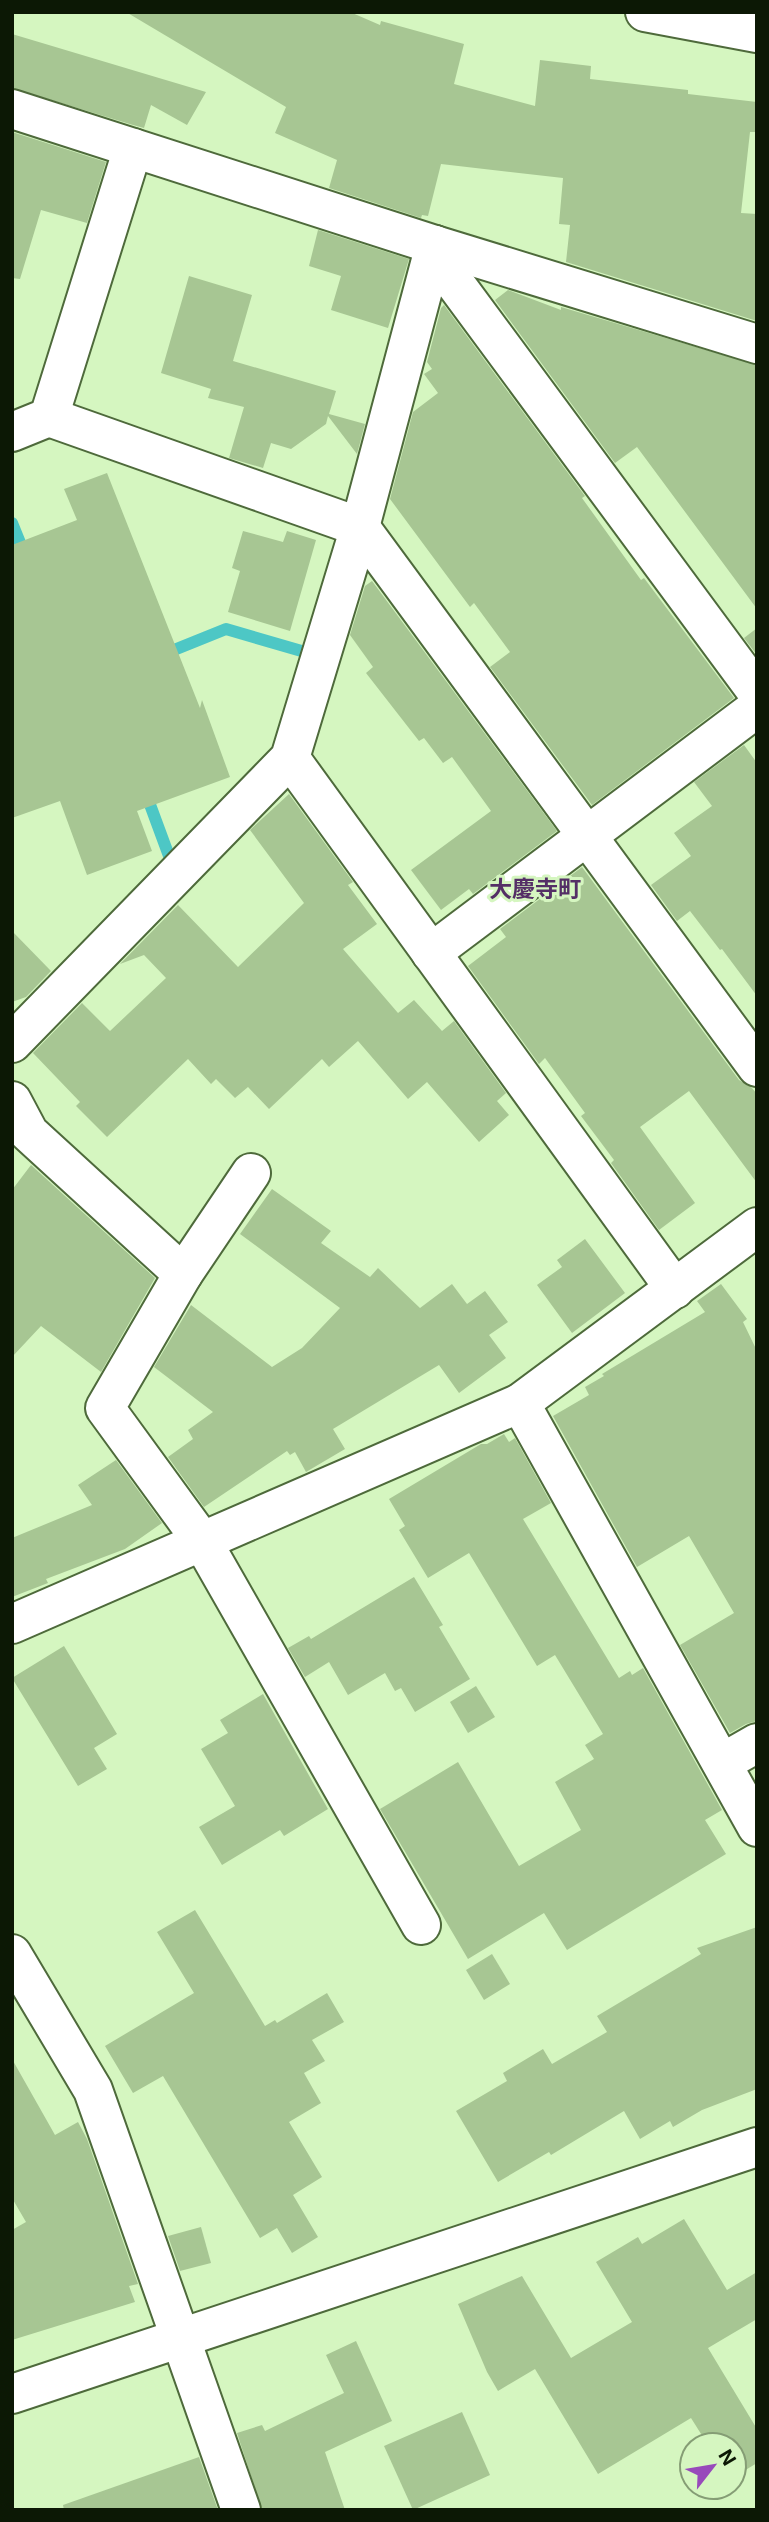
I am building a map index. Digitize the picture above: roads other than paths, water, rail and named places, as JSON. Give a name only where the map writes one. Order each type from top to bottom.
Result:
[{"type":"street","points":[[645,12],[757,33]]},
{"type":"street","points":[[12,109],[435,245],[757,344]]},
{"type":"street","points":[[49,417],[133,148]]},
{"type":"street","points":[[12,1043],[290,758],[360,527],[435,245]]},
{"type":"street","points":[[435,245],[454,282],[757,692]]},
{"type":"street","points":[[12,432],[49,417],[360,527],[757,1067]]},
{"type":"street","points":[[431,953],[757,708]]},
{"type":"street","points":[[290,758],[674,1289]]},
{"type":"street","points":[[18,1130],[183,1274]]},
{"type":"street","points":[[251,1173],[183,1274],[105,1408],[202,1541],[421,1925]]},
{"type":"street","points":[[12,1624],[520,1404],[757,1227]]},
{"type":"street","points":[[520,1404],[757,1827]]},
{"type":"street","points":[[722,1763],[757,1743]]},
{"type":"street","points":[[16,1970],[93,2091],[241,2510]]},
{"type":"street","points":[[12,2394],[757,2147]]},
{"type":"waterway","points":[[12,523],[25,555]]},
{"type":"waterway","points":[[164,654],[226,629],[305,652]]},
{"type":"waterway","points":[[145,791],[169,856]]},
{"type":"district","name":"大慶寺町","points":[[535,889]]}]
